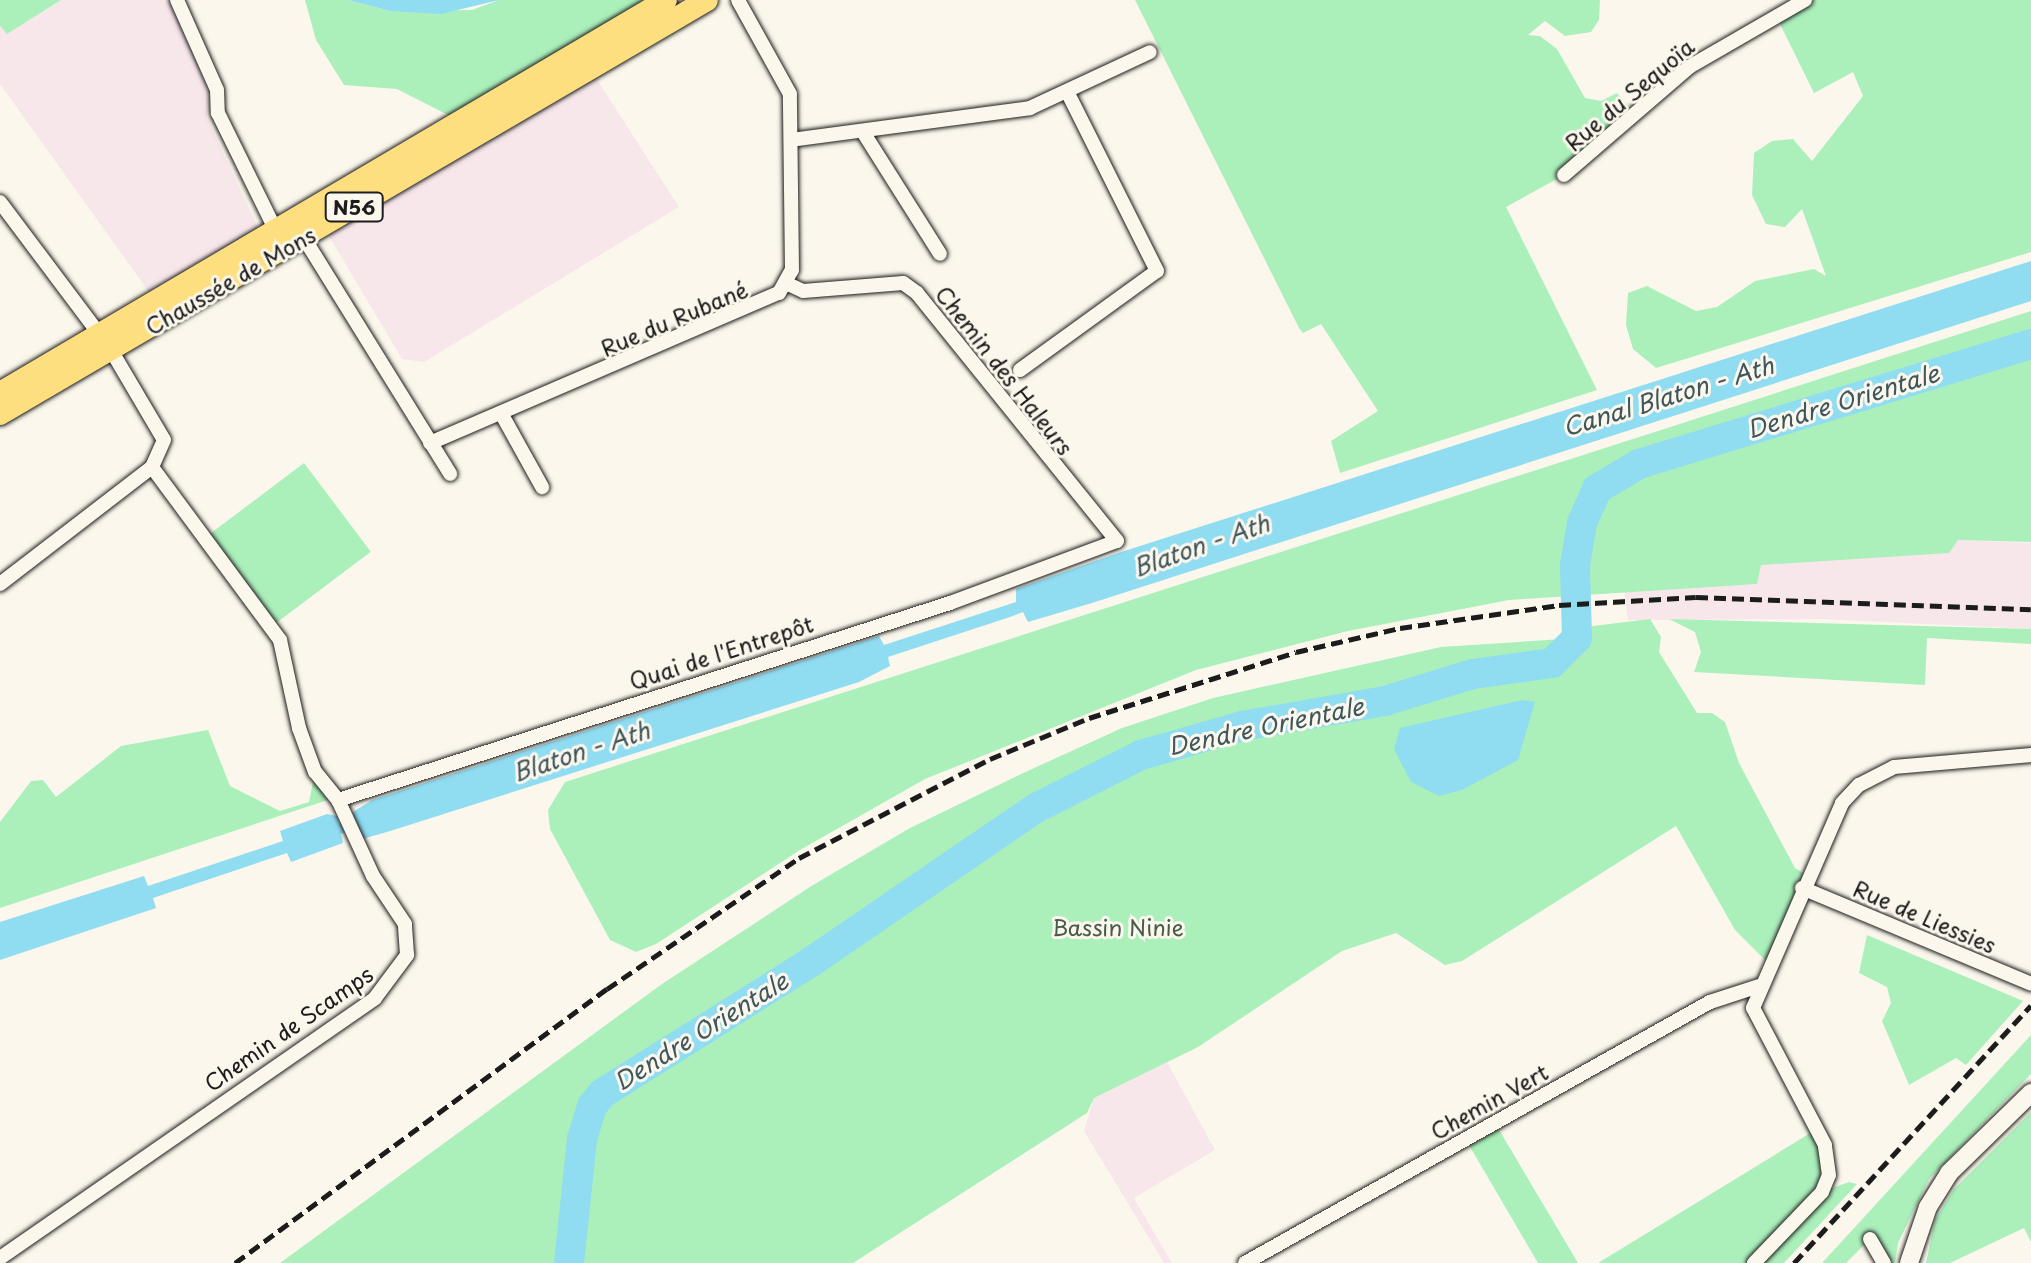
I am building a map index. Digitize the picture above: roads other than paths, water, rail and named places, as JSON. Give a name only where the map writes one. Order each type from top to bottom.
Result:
[{"type":"main road","name":"Chaussée de Mons","points":[[0,414],[105,343],[666,0]]},
{"type":"main road","name":"Chaussée de Mons","points":[[289,233],[707,0]]},
{"type":"main road","name":"Chaussée de Mons","points":[[0,393],[105,343]]},
{"type":"street","points":[[177,0],[217,90],[218,113],[289,233],[450,474]]},
{"type":"street","points":[[738,0],[790,94],[792,270],[786,283]]},
{"type":"street","name":"Rue du Sequoïa","points":[[1564,175],[1689,67],[1805,0]]},
{"type":"street","points":[[791,140],[1030,108],[1150,52]]},
{"type":"street","points":[[1020,370],[1157,271],[1067,91]]},
{"type":"street","points":[[863,132],[940,254]]},
{"type":"street","points":[[0,202],[105,343],[163,432],[163,448],[152,467],[0,584]]},
{"type":"street","name":"Rue du Rubané","points":[[430,443],[769,302],[786,283]]},
{"type":"street","name":"Chemin des Haleurs","points":[[786,283],[803,291],[903,283],[917,293],[1117,541]]},
{"type":"street","points":[[501,413],[542,487]]},
{"type":"street","name":"Chemin de Scamps","points":[[0,1258],[393,980],[407,955],[409,934],[350,832],[338,800],[309,756],[280,640],[152,467]]},
{"type":"street","name":"Quai de l'Entrepôt","points":[[338,800],[950,603],[1117,541]]},
{"type":"street","points":[[1754,1263],[1822,1192],[1830,1167],[1825,1145],[1755,1019],[1759,986],[1842,803],[1859,785],[1894,767],[2031,755]]},
{"type":"street","name":"Rue de Liessies","points":[[1802,888],[2031,984]]},
{"type":"street","name":"Chemin Vert","points":[[1245,1263],[1710,1002],[1759,986]]},
{"type":"street","points":[[1909,1263],[1928,1207],[1949,1173],[2031,1093]]},
{"type":"street","points":[[1870,1239],[1884,1263]]},
{"type":"water","points":[[348,0],[499,0],[441,14],[390,11]]},
{"type":"water","points":[[2031,261],[2031,301],[1092,603],[1028,622],[1023,612],[888,657],[890,666],[859,682],[387,832],[362,839],[355,829],[341,834],[343,843],[291,862],[287,853],[153,898],[156,908],[0,960],[0,922],[144,876],[148,886],[283,841],[280,831],[327,814],[337,816],[339,823],[354,819],[353,812],[372,800],[879,636],[884,645],[1016,602],[1016,589],[1115,554]]},
{"type":"water","points":[[1522,700],[1535,702],[1518,760],[1462,790],[1439,796],[1411,782],[1394,749],[1400,728]]},
{"type":"waterway","name":"Dendre Orientale","points":[[569,1263],[582,1139],[592,1106],[603,1093],[808,964],[1036,808],[1141,755],[1242,726],[1385,701],[1473,674],[1552,663],[1577,638],[1575,565],[1582,523],[1597,489],[1639,464],[2031,344]]},
{"type":"railway","points":[[235,1263],[607,989],[799,858],[990,759],[1089,718],[1296,652],[1400,628],[1559,605],[1696,597],[2031,609]]},
{"type":"railway","points":[[1794,1263],[2031,1005]]},
{"type":"water label","name":"Canal Blaton - Ath","points":[[1668,396]]},
{"type":"water label","name":"Blaton - Ath","points":[[1201,545]]},
{"type":"water label","name":"Blaton - Ath","points":[[581,751]]},
{"type":"park label","name":"Bassin Ninie","points":[[1118,927]]}]
